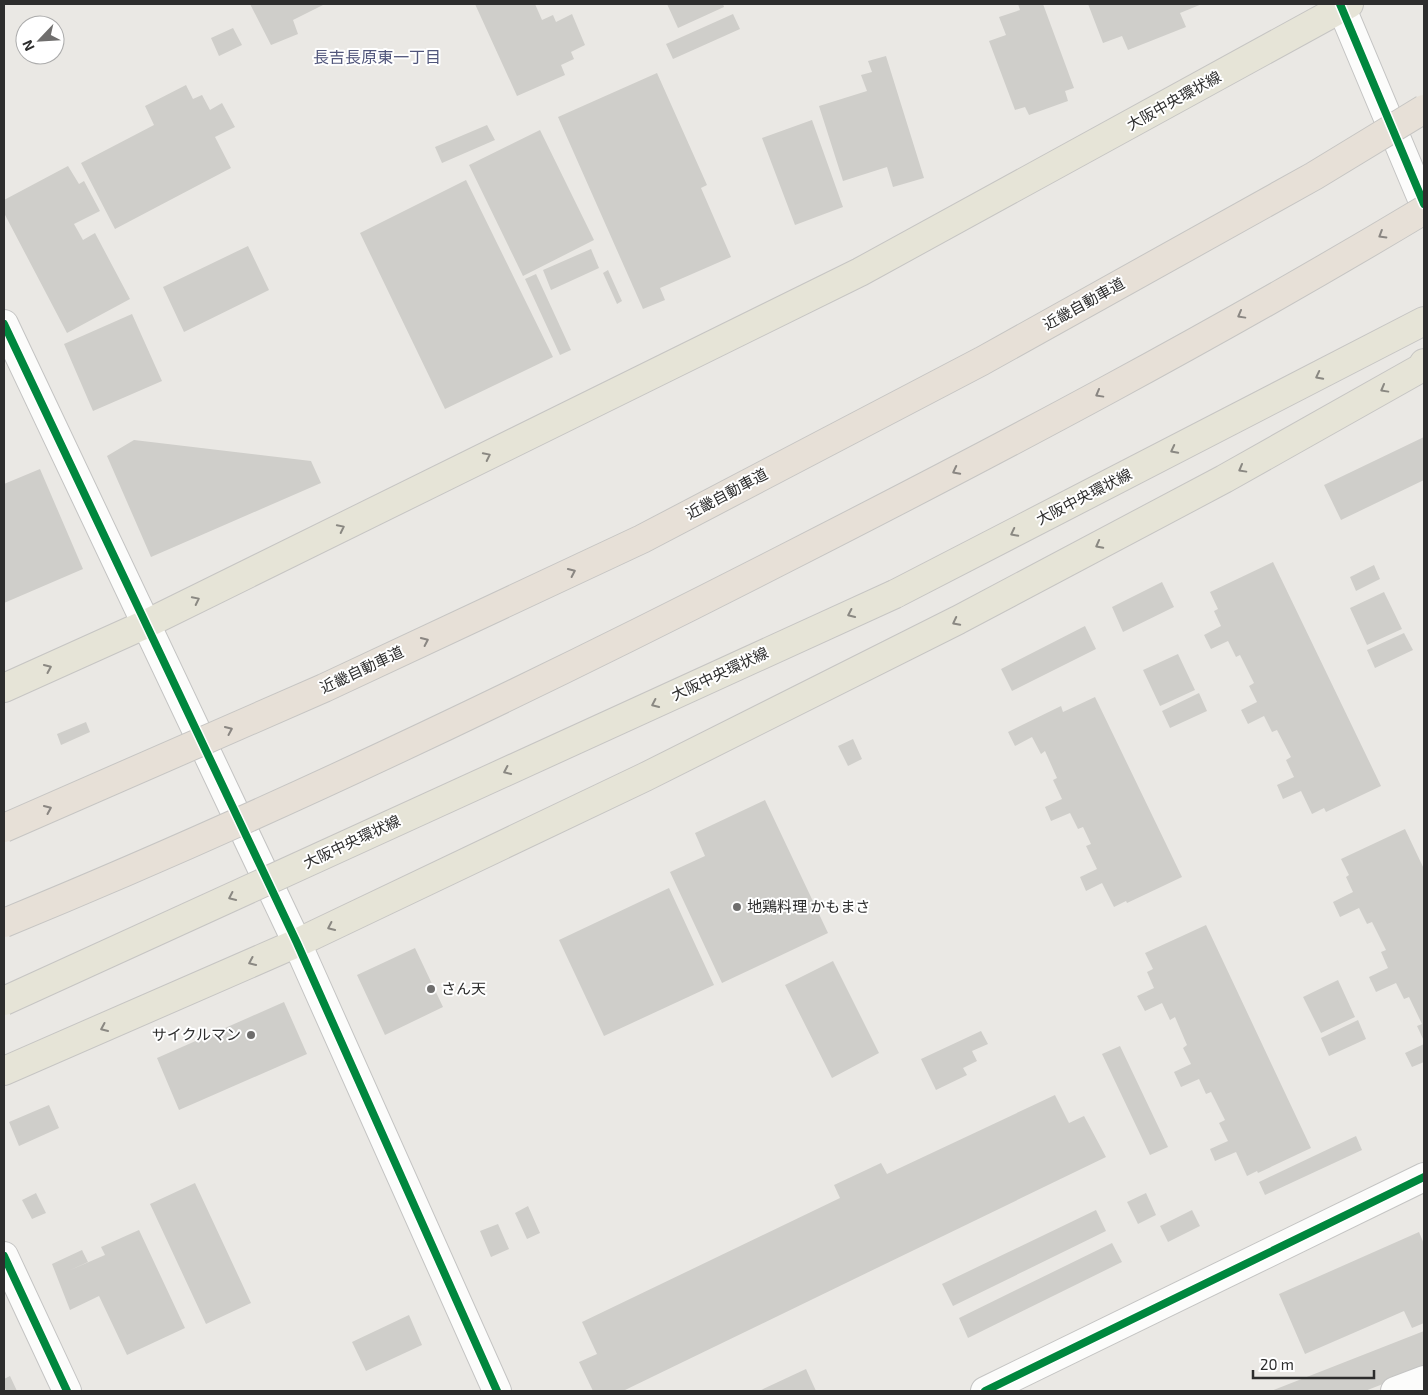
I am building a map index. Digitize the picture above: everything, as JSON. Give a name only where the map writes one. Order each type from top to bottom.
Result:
[{"type":"highway","name":"近畿自動車道","points":[[4,828],[324,688],[642,539],[982,361],[1305,180],[1424,109]]},
{"type":"highway","points":[[4,923],[363,766],[684,610],[1024,437],[1359,249],[1424,210]]},
{"type":"main road","name":"大阪中央環状線","points":[[4,688],[146,624],[860,272],[1344,5]]},
{"type":"main road","name":"大阪中央環状線","points":[[4,1001],[895,594],[1424,321]]},
{"type":"main road","points":[[4,1071],[297,943],[644,777],[958,620],[1224,479],[1421,368],[1424,363]]},
{"type":"street","points":[[1344,5],[1424,204]]},
{"type":"street","points":[[4,324],[297,943],[497,1391]]},
{"type":"street","points":[[994,1389],[1423,1183]]},
{"type":"street","points":[[4,1256],[67,1391]]},
{"type":"street","points":[[1394,1391],[1424,1380]]},
{"type":"building","points":[[250,4],[325,4],[293,20],[298,34],[271,45]]},
{"type":"building","points":[[475,4],[535,4],[542,20],[553,15],[556,22],[572,14],[585,45],[571,52],[574,59],[561,65],[565,75],[517,96]]},
{"type":"building","points":[[667,4],[723,4],[724,7],[678,28]]},
{"type":"building","points":[[1018,4],[1043,4],[1074,88],[1065,91],[1068,101],[1029,115],[1025,107],[1015,110],[989,41],[1006,35],[999,17],[1020,10]]},
{"type":"building","points":[[1088,4],[1202,4],[1180,13],[1186,27],[1128,50],[1122,36],[1103,43]]},
{"type":"building","points":[[733,14],[740,29],[673,59],[666,44]]},
{"type":"building","points":[[233,28],[242,45],[219,56],[211,38]]},
{"type":"building","points":[[886,56],[924,178],[893,187],[887,167],[843,181],[819,106],[867,91],[861,75],[872,72],[868,61]]},
{"type":"building","points":[[657,73],[707,185],[701,188],[731,257],[660,288],[665,300],[643,309],[558,117]]},
{"type":"building","points":[[186,85],[193,99],[202,95],[210,110],[222,103],[235,127],[215,137],[231,168],[115,229],[81,163],[154,125],[145,106]]},
{"type":"building","points":[[812,120],[843,207],[795,225],[762,138]]},
{"type":"building","points":[[487,125],[495,140],[442,163],[435,147]]},
{"type":"building","points":[[540,130],[594,240],[523,276],[469,165]]},
{"type":"building","points":[[68,166],[79,184],[84,181],[100,211],[74,224],[83,240],[95,233],[130,299],[67,333],[4,213],[4,200]]},
{"type":"building","points":[[466,180],[553,357],[445,409],[360,233]]},
{"type":"building","points":[[248,246],[269,290],[184,332],[163,287]]},
{"type":"building","points":[[591,249],[599,268],[551,290],[543,270]]},
{"type":"building","points":[[608,270],[622,301],[617,304],[603,273]]},
{"type":"building","points":[[536,274],[571,350],[560,355],[525,279]]},
{"type":"building","points":[[132,314],[162,381],[93,411],[64,344]]},
{"type":"building","points":[[1424,437],[1424,480],[1341,520],[1324,485]]},
{"type":"building","points":[[134,440],[311,461],[321,483],[151,557],[107,456]]},
{"type":"building","points":[[40,469],[83,569],[4,603],[4,484]]},
{"type":"building","points":[[1273,562],[1381,786],[1326,812],[1324,808],[1312,814],[1301,791],[1283,799],[1277,785],[1294,777],[1286,760],[1291,757],[1277,730],[1272,732],[1264,716],[1248,724],[1241,710],[1257,702],[1249,686],[1254,683],[1240,655],[1236,657],[1228,641],[1211,649],[1204,635],[1221,626],[1214,611],[1218,609],[1210,592]]},
{"type":"building","points":[[1374,565],[1380,579],[1356,591],[1350,577]]},
{"type":"building","points":[[1162,582],[1174,607],[1123,632],[1112,607]]},
{"type":"building","points":[[1384,592],[1402,629],[1367,645],[1350,608]]},
{"type":"building","points":[[1085,626],[1096,649],[1012,691],[1001,669]]},
{"type":"building","points":[[1404,633],[1413,650],[1375,668],[1367,650]]},
{"type":"building","points":[[1178,654],[1195,690],[1160,706],[1143,670]]},
{"type":"building","points":[[1199,693],[1207,711],[1170,728],[1162,711]]},
{"type":"building","points":[[1095,697],[1182,877],[1127,903],[1126,901],[1114,907],[1102,883],[1086,891],[1080,877],[1097,869],[1086,846],[1091,844],[1083,827],[1078,829],[1070,813],[1051,821],[1045,807],[1062,799],[1053,780],[1057,778],[1045,751],[1041,754],[1032,737],[1015,746],[1008,732],[1061,706],[1063,712]]},
{"type":"building","points":[[86,722],[90,732],[61,745],[57,734]]},
{"type":"building","points":[[853,739],[862,759],[848,766],[838,746]]},
{"type":"building","points":[[765,800],[828,933],[722,983],[670,872],[705,856],[695,833]]},
{"type":"building","points":[[1405,829],[1424,869],[1424,1041],[1417,1026],[1422,1024],[1409,997],[1404,999],[1396,983],[1376,992],[1369,977],[1388,968],[1381,952],[1386,950],[1372,922],[1367,924],[1359,908],[1340,917],[1333,902],[1353,892],[1346,877],[1349,875],[1341,859]]},
{"type":"building","points":[[669,888],[714,985],[604,1036],[559,940]]},
{"type":"building","points":[[1206,925],[1311,1148],[1258,1173],[1257,1171],[1247,1176],[1236,1152],[1215,1161],[1210,1149],[1228,1141],[1219,1123],[1225,1120],[1211,1092],[1206,1094],[1199,1079],[1181,1087],[1174,1072],[1191,1064],[1183,1048],[1187,1045],[1175,1017],[1170,1020],[1162,1003],[1145,1011],[1137,996],[1154,988],[1147,972],[1153,969],[1145,953]]},
{"type":"building","points":[[415,948],[443,1007],[385,1035],[357,975]]},
{"type":"building","points":[[833,961],[879,1053],[832,1078],[785,985]]},
{"type":"building","points":[[1338,980],[1355,1017],[1321,1033],[1303,997]]},
{"type":"building","points":[[284,1002],[307,1054],[179,1110],[157,1058]]},
{"type":"building","points":[[1358,1020],[1366,1039],[1329,1056],[1321,1038]]},
{"type":"building","points":[[981,1031],[988,1044],[972,1051],[977,1061],[963,1068],[967,1075],[936,1090],[921,1059]]},
{"type":"building","points":[[1424,1044],[1424,1062],[1412,1067],[1405,1053]]},
{"type":"building","points":[[1120,1046],[1168,1147],[1150,1155],[1102,1054]]},
{"type":"building","points":[[1055,1095],[1069,1123],[1084,1116],[1106,1157],[623,1391],[593,1391],[579,1362],[597,1354],[582,1322],[840,1198],[834,1185],[881,1163],[887,1174]]},
{"type":"building","points":[[49,1105],[59,1128],[19,1146],[9,1122]]},
{"type":"building","points":[[1356,1136],[1362,1150],[1265,1195],[1259,1182]]},
{"type":"building","points":[[195,1183],[251,1303],[206,1324],[150,1204]]},
{"type":"building","points":[[36,1193],[46,1213],[32,1219],[22,1200]]},
{"type":"building","points":[[1146,1193],[1156,1215],[1138,1224],[1127,1202]]},
{"type":"building","points":[[528,1206],[540,1233],[527,1239],[515,1213]]},
{"type":"building","points":[[1096,1210],[1106,1231],[953,1306],[942,1284]]},
{"type":"building","points":[[1192,1210],[1200,1226],[1168,1242],[1160,1226]]},
{"type":"building","points":[[498,1224],[509,1249],[491,1257],[480,1231]]},
{"type":"building","points":[[139,1230],[185,1328],[127,1355],[99,1296],[70,1310],[52,1264],[82,1250],[88,1262],[68,1271],[105,1255],[101,1247]]},
{"type":"building","points":[[1419,1232],[1424,1244],[1424,1323],[1412,1328],[1404,1311],[1305,1354],[1279,1294]]},
{"type":"building","points":[[1112,1243],[1122,1262],[968,1338],[959,1318]]},
{"type":"building","points":[[409,1315],[422,1345],[366,1371],[352,1342]]},
{"type":"building","points":[[1424,1331],[1424,1368],[1365,1391],[1271,1391]]},
{"type":"building","points":[[806,1369],[816,1391],[759,1391]]},
{"type":"building","points":[[10,1376],[17,1391],[4,1391],[4,1379]]},
{"type":"cycle path","points":[[1340,4],[1424,204]]},
{"type":"cycle path","points":[[4,324],[297,943],[497,1391]]},
{"type":"cycle path","points":[[985,1391],[1424,1177]]},
{"type":"cycle path","points":[[4,1256],[67,1391]]},
{"type":"place","name":"地鶏料理 かもまさ","points":[[737,907]]},
{"type":"place","name":"さん天","points":[[431,989]]},
{"type":"place","name":"サイクルマン","points":[[251,1035]]},
{"type":"district","name":"長吉長原東一丁目","points":[[377,57]]}]
